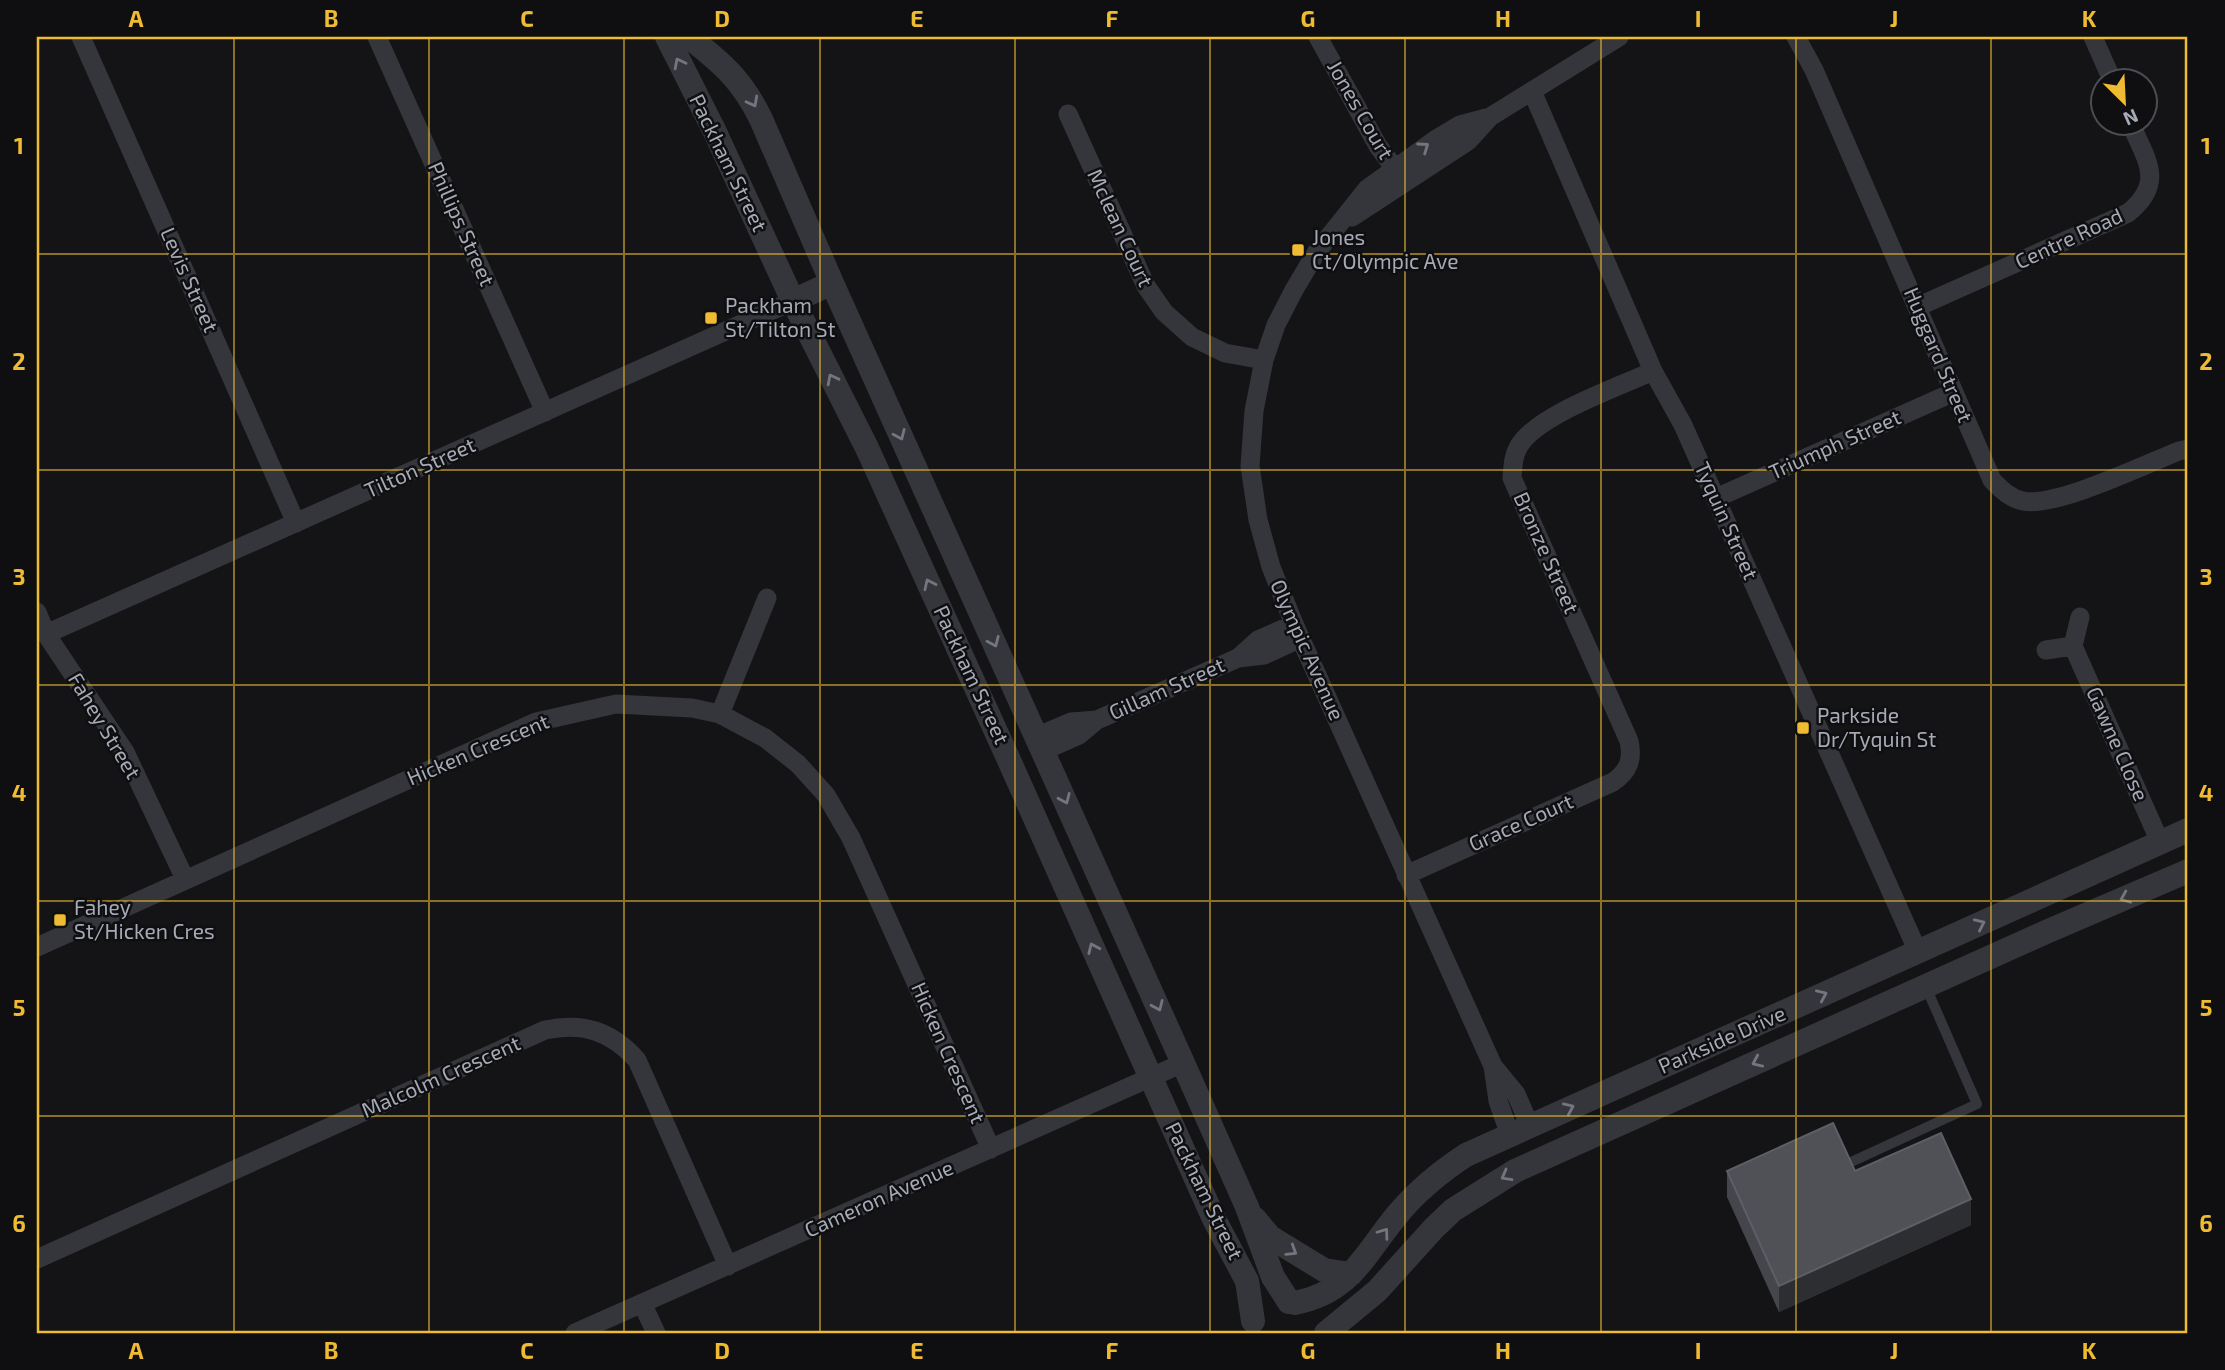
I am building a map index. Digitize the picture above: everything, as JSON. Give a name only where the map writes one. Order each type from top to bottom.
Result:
[{"type":"street","name":"Levis Street","points":[[81,37],[296,523]]},
{"type":"street","name":"Phillips Street","points":[[377,37],[545,412]]},
{"type":"street","name":"Packham Street","points":[[667,37],[715,132],[793,302],[867,448],[1009,758],[1214,1219],[1247,1281],[1249,1328]]},
{"type":"street","name":"Packham Street","points":[[689,37],[728,69],[749,94],[1183,1062],[1247,1207],[1270,1270],[1292,1302],[1311,1315],[1318,1333]]},
{"type":"street","name":"Jones Court","points":[[1318,37],[1378,146],[1400,175]]},
{"type":"street","name":"Olympic Avenue","points":[[1520,1130],[1498,1101],[1493,1066],[1297,631],[1271,567],[1258,520],[1250,466],[1254,411],[1264,360],[1276,325],[1316,253],[1339,226],[1400,175],[1468,141],[1490,117],[1619,37]]},
{"type":"street","name":"Huggard Street","points":[[1796,37],[1814,70],[1992,480],[2004,493],[2024,501],[2042,500],[2106,482],[2188,449]]},
{"type":"street","points":[[2093,37],[2106,66]]},
{"type":"street","name":"Tyquin Street","points":[[1532,91],[1653,371],[1683,425],[1918,952]]},
{"type":"street","name":"Mclean Court","points":[[1068,114],[1146,286],[1164,312],[1192,337],[1225,353],[1264,360]]},
{"type":"street","name":"Centre Road","points":[[1917,307],[2128,214],[2143,201],[2150,184],[2149,166],[2136,136]]},
{"type":"street","points":[[793,302],[832,283]]},
{"type":"street","name":"Tilton Street","points":[[46,634],[793,302]]},
{"type":"street","name":"Bronze Street","points":[[1629,764],[1629,741],[1512,478],[1513,458],[1520,444],[1533,430],[1554,417],[1653,371]]},
{"type":"street","name":"Triumph Street","points":[[1716,498],[1954,393]]},
{"type":"street","points":[[720,714],[766,598]]},
{"type":"street","name":"Fahey Street","points":[[37,612],[46,634],[125,752],[185,879]]},
{"type":"street","points":[[2046,650],[2073,646],[2080,617]]},
{"type":"street","name":"Gillam Street","points":[[1040,744],[1079,735],[1097,719],[1238,658],[1258,640],[1297,631]]},
{"type":"street","name":"Gawne Close","points":[[2073,646],[2160,842]]},
{"type":"street","name":"Hicken Crescent","points":[[37,947],[536,722],[615,704],[692,708],[720,714],[765,738],[798,764],[826,795],[851,838],[990,1149]]},
{"type":"street","points":[[1009,758],[1040,744]]},
{"type":"street","name":"Grace Court","points":[[1406,875],[1613,782],[1625,772],[1629,764]]},
{"type":"street","name":"Parkside Drive","points":[[1249,1328],[1259,1312],[1268,1305],[1315,1299],[1328,1293],[1369,1254],[1398,1215],[1436,1176],[1466,1155],[2188,830]]},
{"type":"street","name":"Parkside Drive","points":[[1326,1333],[1377,1291],[1453,1210],[1489,1185],[1533,1162],[2046,932],[2188,872]]},
{"type":"street","points":[[2033,899],[2046,932]]},
{"type":"street","points":[[1918,952],[1929,985]]},
{"type":"street","name":"Malcolm Crescent","points":[[37,1259],[545,1030],[564,1026],[584,1027],[611,1037],[626,1047],[637,1060],[728,1266]]},
{"type":"street","name":"Cameron Avenue","points":[[575,1333],[1183,1062]]},
{"type":"street","points":[[1520,1130],[1533,1162]]},
{"type":"street","points":[[1247,1207],[1263,1229],[1282,1244],[1328,1272],[1350,1274]]},
{"type":"street","points":[[642,1303],[656,1333]]},
{"type":"lane","points":[[1849,1163],[1977,1104],[1929,985]]},
{"type":"building","points":[[1833,1123],[1855,1171],[1941,1133],[1971,1199],[1779,1286],[1727,1171]]},
{"type":"place","name":"Jones Ct/Olympic Ave","points":[[1298,250]]},
{"type":"place","name":"Packham St/Tilton St","points":[[711,318]]},
{"type":"place","name":"Parkside Dr/Tyquin St","points":[[1803,728]]},
{"type":"place","name":"Fahey St/Hicken Cres","points":[[60,920]]}]
